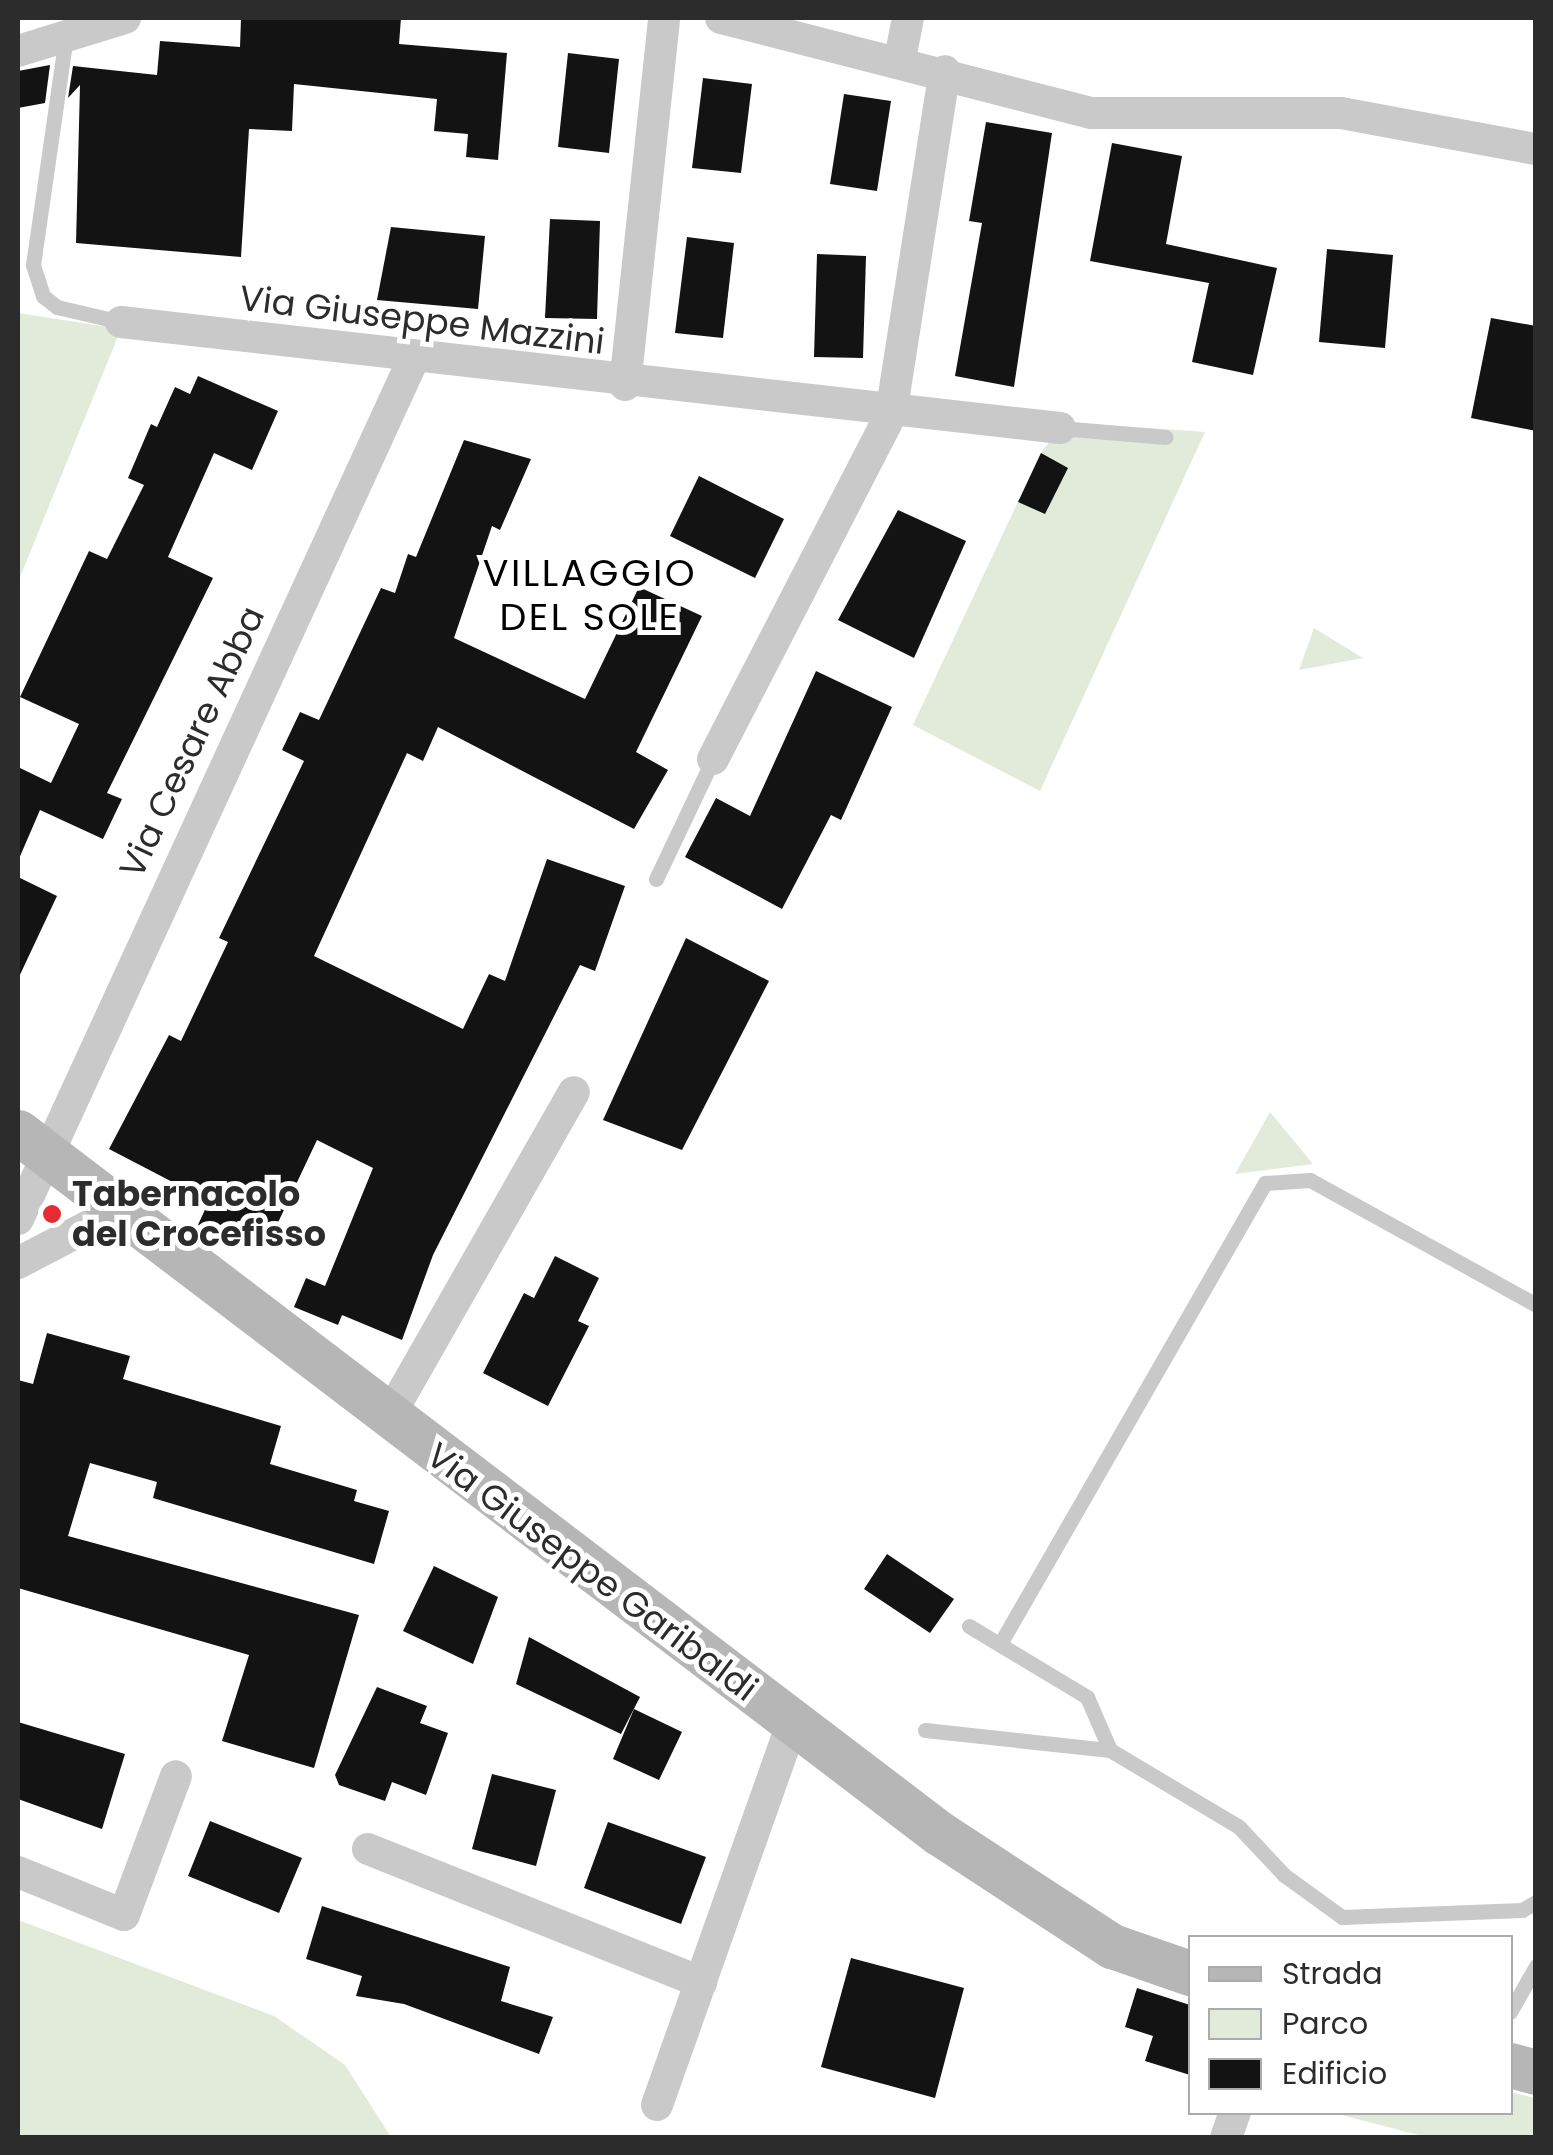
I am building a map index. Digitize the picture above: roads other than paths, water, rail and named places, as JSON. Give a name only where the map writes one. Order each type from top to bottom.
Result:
[{"type":"street","points":[[18,51],[125,18]]},
{"type":"street","points":[[625,385],[664,18]]},
{"type":"street","points":[[721,18],[900,59],[1092,113],[1341,113],[1536,149]]},
{"type":"street","points":[[900,59],[908,18]]},
{"type":"street","points":[[714,758],[892,414],[946,71]]},
{"type":"street","name":"Via Giuseppe Mazzini","points":[[120,322],[625,385],[1060,428]]},
{"type":"street","name":"Via Cesare Abba","points":[[18,1219],[30,1145],[414,360]]},
{"type":"street","points":[[388,1418],[574,1092]]},
{"type":"street","name":"Via Giuseppe Garibaldi","points":[[30,1145],[938,1832],[1112,1946],[1188,1972]]},
{"type":"street","points":[[18,1263],[86,1227],[127,1221]]},
{"type":"street","points":[[657,2105],[792,1722]]},
{"type":"street","points":[[18,1872],[124,1915],[176,1776]]},
{"type":"street","points":[[368,1849],[701,1982]]},
{"type":"lane","name":"Via Giuseppe Mazzini","points":[[66,36],[34,265],[44,296],[56,307],[120,322]]},
{"type":"lane","points":[[1060,428],[1166,436]]},
{"type":"lane","points":[[656,879],[714,758]]},
{"type":"lane","points":[[1000,1644],[1264,1183],[1310,1180],[1536,1306]]},
{"type":"lane","points":[[970,1626],[1086,1698],[1110,1750]]},
{"type":"lane","points":[[924,1730],[1110,1750],[1239,1827],[1284,1874],[1342,1917],[1522,1910],[1536,1902]]},
{"type":"lane","points":[[1513,2007],[1536,1966]]},
{"type":"place","name":"Tabernacolo del Crocefisso","points":[[52,1214]]},
{"type":"district","name":"VILLAGGIO DEL SOLE","points":[[590,595]]}]
